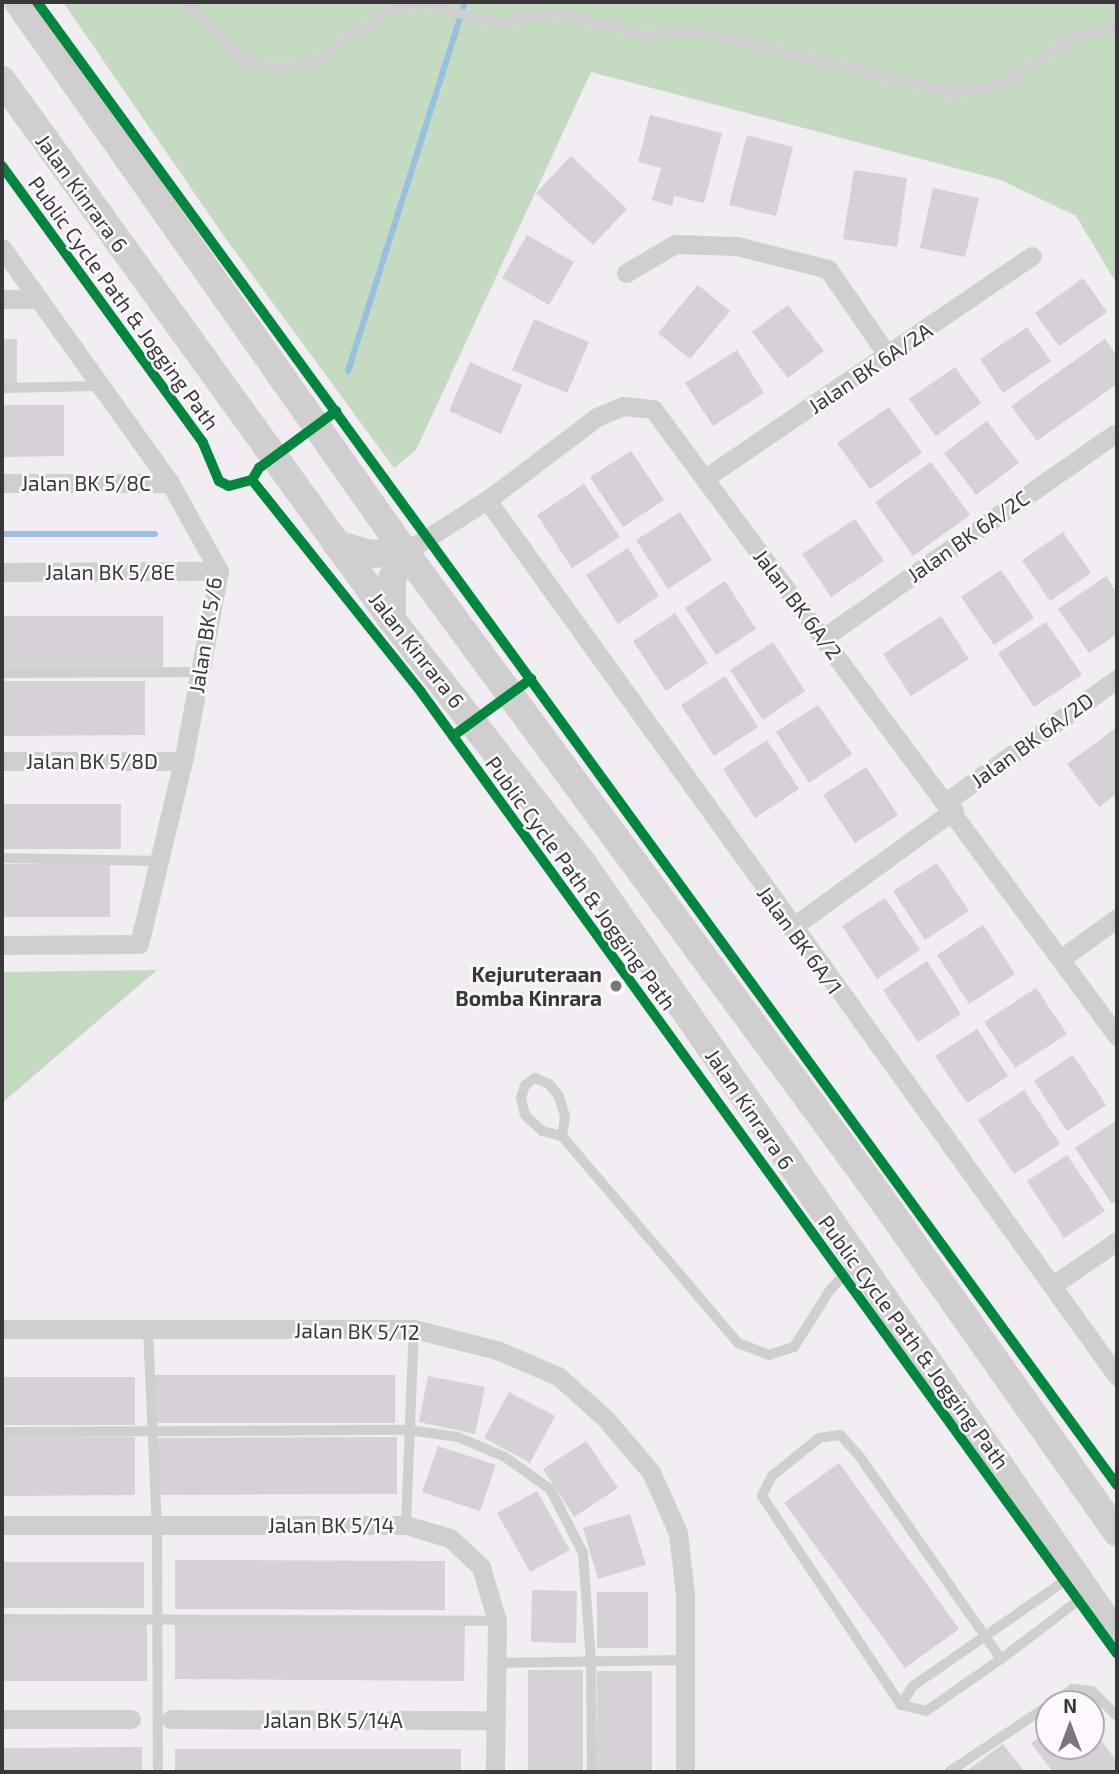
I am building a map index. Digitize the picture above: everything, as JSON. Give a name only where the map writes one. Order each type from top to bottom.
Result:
[{"type":"main road","points":[[18,2],[405,552],[871,1184],[1117,1533]]},
{"type":"main road","name":"Jalan Kinrara 6","points":[[2,80],[392,620],[582,862],[855,1263],[1117,1635]]},
{"type":"main road","points":[[336,544],[370,554],[405,552]]},
{"type":"main road","points":[[392,620],[392,579],[405,552]]},
{"type":"street","points":[[626,273],[674,244],[737,246],[828,269],[888,356]]},
{"type":"street","name":"Jalan BK 5/6","points":[[2,248],[170,483],[219,572],[183,761],[139,944],[2,945]]},
{"type":"street","name":"Jalan BK 6A/2A","points":[[705,478],[1032,256]]},
{"type":"street","points":[[2,299],[39,299]]},
{"type":"street","name":"Jalan BK 6A/2","points":[[405,552],[486,500],[597,417],[623,406],[653,409],[950,805],[1117,1036]]},
{"type":"street","name":"Jalan BK 6A/2C","points":[[823,638],[1114,434]]},
{"type":"street","name":"Jalan BK 5/8C","points":[[2,483],[170,483]]},
{"type":"street","name":"Jalan BK 6A/1","points":[[486,500],[791,928],[1117,1376]]},
{"type":"street","name":"Jalan BK 5/8E","points":[[2,572],[219,572]]},
{"type":"street","name":"Jalan BK 6A/2D","points":[[791,928],[1117,679]]},
{"type":"street","name":"Jalan BK 5/8D","points":[[2,761],[183,761]]},
{"type":"street","points":[[1062,957],[1117,918]]},
{"type":"street","points":[[1053,1285],[1117,1241]]},
{"type":"street","name":"Jalan BK 5/12","points":[[2,1329],[414,1329],[497,1350],[558,1376],[605,1418],[651,1472],[678,1533],[685,1594],[685,1772]]},
{"type":"street","name":"Jalan BK 5/14","points":[[2,1525],[405,1525],[450,1538],[481,1567],[497,1621],[495,1772]]},
{"type":"street","points":[[2,1719],[131,1719]]},
{"type":"street","name":"Jalan BK 5/14A","points":[[171,1719],[496,1720]]},
{"type":"lane","points":[[187,2],[238,56],[278,69],[314,62],[396,7],[410,3],[443,6],[496,24],[557,12],[646,36],[695,31],[955,94],[996,86],[1074,37],[1117,27]]},
{"type":"lane","points":[[2,388],[101,386]]},
{"type":"lane","points":[[2,673],[200,672]]},
{"type":"lane","points":[[2,858],[159,861]]},
{"type":"lane","points":[[562,1136],[565,1116],[559,1096],[549,1084],[535,1079],[525,1085],[521,1098],[525,1115],[542,1131],[562,1136],[738,1343],[769,1355],[794,1347],[830,1290],[855,1263]]},
{"type":"lane","points":[[405,1525],[414,1329]]},
{"type":"lane","points":[[148,1330],[157,1525],[158,1772]]},
{"type":"lane","points":[[2,1432],[410,1430],[458,1437],[505,1457],[550,1489],[583,1553],[591,1661],[592,1772]]},
{"type":"lane","points":[[1000,1659],[861,1458],[839,1434],[819,1438],[772,1476],[762,1496],[901,1705],[926,1711],[1000,1659],[1080,1585]]},
{"type":"lane","points":[[901,1705],[913,1686],[985,1636],[1080,1585]]},
{"type":"lane","points":[[2,1619],[497,1621]]},
{"type":"lane","points":[[496,1662],[685,1660]]},
{"type":"lane","points":[[949,1772],[1073,1689],[1092,1691],[1117,1716]]},
{"type":"green space","points":[[63,2],[1117,2],[1117,284],[1076,216],[1001,180],[591,72],[416,450],[394,468],[226,239]]},
{"type":"green space","points":[[157,970],[2,1103],[2,972]]},
{"type":"building","points":[[650,115],[722,133],[704,203],[674,196],[672,206],[652,200],[661,168],[638,162]]},
{"type":"building","points":[[747,135],[793,147],[776,216],[729,205]]},
{"type":"building","points":[[571,156],[627,209],[593,245],[536,193]]},
{"type":"building","points":[[854,170],[907,178],[897,247],[843,239]]},
{"type":"building","points":[[933,188],[979,198],[965,257],[920,248]]},
{"type":"building","points":[[527,235],[574,262],[549,305],[502,278]]},
{"type":"building","points":[[1083,278],[1107,312],[1059,346],[1035,313]]},
{"type":"building","points":[[698,285],[730,311],[690,359],[658,333]]},
{"type":"building","points":[[788,305],[824,351],[788,378],[752,332]]},
{"type":"building","points":[[534,319],[589,342],[567,393],[512,370]]},
{"type":"building","points":[[1027,327],[1051,361],[1003,393],[980,359]]},
{"type":"building","points":[[2,339],[17,339],[17,384],[2,384]]},
{"type":"building","points":[[1105,339],[1117,356],[1117,384],[1037,441],[1011,406]]},
{"type":"building","points":[[737,350],[764,393],[713,426],[685,383]]},
{"type":"building","points":[[470,362],[522,385],[501,434],[449,411]]},
{"type":"building","points":[[955,367],[981,403],[936,436],[909,399]]},
{"type":"building","points":[[2,405],[64,405],[64,456],[2,457]]},
{"type":"building","points":[[889,407],[922,453],[870,489],[837,443]]},
{"type":"building","points":[[987,421],[1019,463],[976,495],[944,453]]},
{"type":"building","points":[[631,451],[664,500],[623,527],[590,477]]},
{"type":"building","points":[[931,462],[970,515],[913,556],[875,502]]},
{"type":"building","points":[[584,484],[620,537],[572,568],[537,515]]},
{"type":"building","points":[[680,512],[712,560],[668,589],[636,540]]},
{"type":"building","points":[[855,519],[884,561],[831,597],[802,554]]},
{"type":"building","points":[[1063,532],[1091,573],[1050,601],[1022,560]]},
{"type":"building","points":[[628,548],[659,596],[618,624],[586,575]]},
{"type":"building","points":[[1001,570],[1034,618],[994,645],[961,597]]},
{"type":"building","points":[[1106,576],[1117,592],[1117,634],[1089,653],[1058,609]]},
{"type":"building","points":[[725,581],[756,629],[716,655],[685,608]]},
{"type":"building","points":[[675,613],[708,663],[666,691],[633,641]]},
{"type":"building","points":[[2,616],[163,616],[163,667],[2,668]]},
{"type":"building","points":[[941,616],[969,659],[911,696],[883,654]]},
{"type":"building","points":[[1046,622],[1082,675],[1034,707],[998,653]]},
{"type":"building","points":[[773,642],[805,691],[763,720],[730,670]]},
{"type":"building","points":[[725,676],[758,727],[714,756],[681,705]]},
{"type":"building","points":[[2,681],[145,681],[145,735],[2,736]]},
{"type":"building","points":[[818,705],[852,754],[809,783],[776,732]]},
{"type":"building","points":[[1117,727],[1117,794],[1099,807],[1067,764]]},
{"type":"building","points":[[767,740],[799,789],[755,818],[723,769]]},
{"type":"building","points":[[866,767],[898,815],[855,843],[823,795]]},
{"type":"building","points":[[2,804],[121,804],[121,849],[2,849]]},
{"type":"building","points":[[937,863],[969,911],[925,940],[893,891]]},
{"type":"building","points":[[2,864],[110,864],[110,917],[2,917]]},
{"type":"building","points":[[885,898],[920,950],[877,979],[842,926]]},
{"type":"building","points":[[983,925],[1015,974],[969,1004],[937,955]]},
{"type":"building","points":[[927,961],[961,1014],[918,1042],[883,990]]},
{"type":"building","points":[[1036,988],[1067,1034],[1015,1068],[984,1022]]},
{"type":"building","points":[[977,1029],[1008,1076],[967,1103],[935,1056]]},
{"type":"building","points":[[1073,1055],[1106,1105],[1067,1131],[1034,1081]]},
{"type":"building","points":[[1024,1090],[1060,1144],[1014,1174],[978,1120]]},
{"type":"building","points":[[1117,1120],[1117,1200],[1112,1204],[1075,1148]]},
{"type":"building","points":[[1067,1155],[1105,1211],[1064,1238],[1027,1181]]},
{"type":"building","points":[[154,1375],[395,1375],[395,1423],[154,1423]]},
{"type":"building","points":[[428,1376],[485,1387],[475,1434],[419,1422]]},
{"type":"building","points":[[2,1377],[135,1377],[135,1425],[2,1425]]},
{"type":"building","points":[[509,1392],[555,1416],[530,1463],[484,1438]]},
{"type":"building","points":[[2,1437],[135,1437],[135,1495],[2,1496]]},
{"type":"building","points":[[397,1437],[397,1494],[158,1495],[158,1438]]},
{"type":"building","points":[[586,1441],[618,1488],[574,1517],[543,1469]]},
{"type":"building","points":[[438,1446],[496,1465],[480,1511],[422,1492]]},
{"type":"building","points":[[839,1463],[959,1629],[905,1668],[784,1503]]},
{"type":"building","points":[[537,1491],[570,1550],[530,1572],[497,1513]]},
{"type":"building","points":[[630,1514],[646,1565],[598,1579],[583,1528]]},
{"type":"building","points":[[175,1560],[445,1561],[445,1610],[175,1609]]},
{"type":"building","points":[[2,1562],[144,1562],[144,1608],[2,1608]]},
{"type":"building","points":[[532,1590],[577,1591],[576,1643],[531,1642]]},
{"type":"building","points":[[597,1592],[648,1592],[648,1648],[597,1648]]},
{"type":"building","points":[[175,1623],[465,1625],[464,1681],[175,1679]]},
{"type":"building","points":[[2,1624],[147,1624],[147,1681],[2,1681]]},
{"type":"building","points":[[528,1670],[583,1670],[583,1772],[528,1772]]},
{"type":"building","points":[[597,1671],[652,1671],[652,1772],[597,1772]]},
{"type":"building","points":[[1003,1744],[1025,1772],[965,1772]]},
{"type":"building","points":[[1105,1746],[1117,1761],[1117,1772],[1053,1772],[1044,1760],[1105,1760]]},
{"type":"building","points":[[142,1747],[142,1772],[2,1772],[2,1748]]},
{"type":"building","points":[[175,1749],[461,1749],[461,1772],[175,1772]]},
{"type":"waterway","points":[[348,371],[465,2]]},
{"type":"waterway","points":[[2,534],[155,534]]},
{"type":"cycle path","points":[[37,2],[1117,1485]]},
{"type":"cycle path","name":"Public Cycle Path & Jogging Path","points":[[2,166],[203,443],[219,481],[229,486],[252,480],[421,692],[1117,1654]]},
{"type":"cycle path","points":[[252,480],[259,468],[336,411]]},
{"type":"cycle path","points":[[453,736],[531,679]]},
{"type":"place","name":"Kejuruteraan Bomba Kinrara","points":[[616,986]]}]
